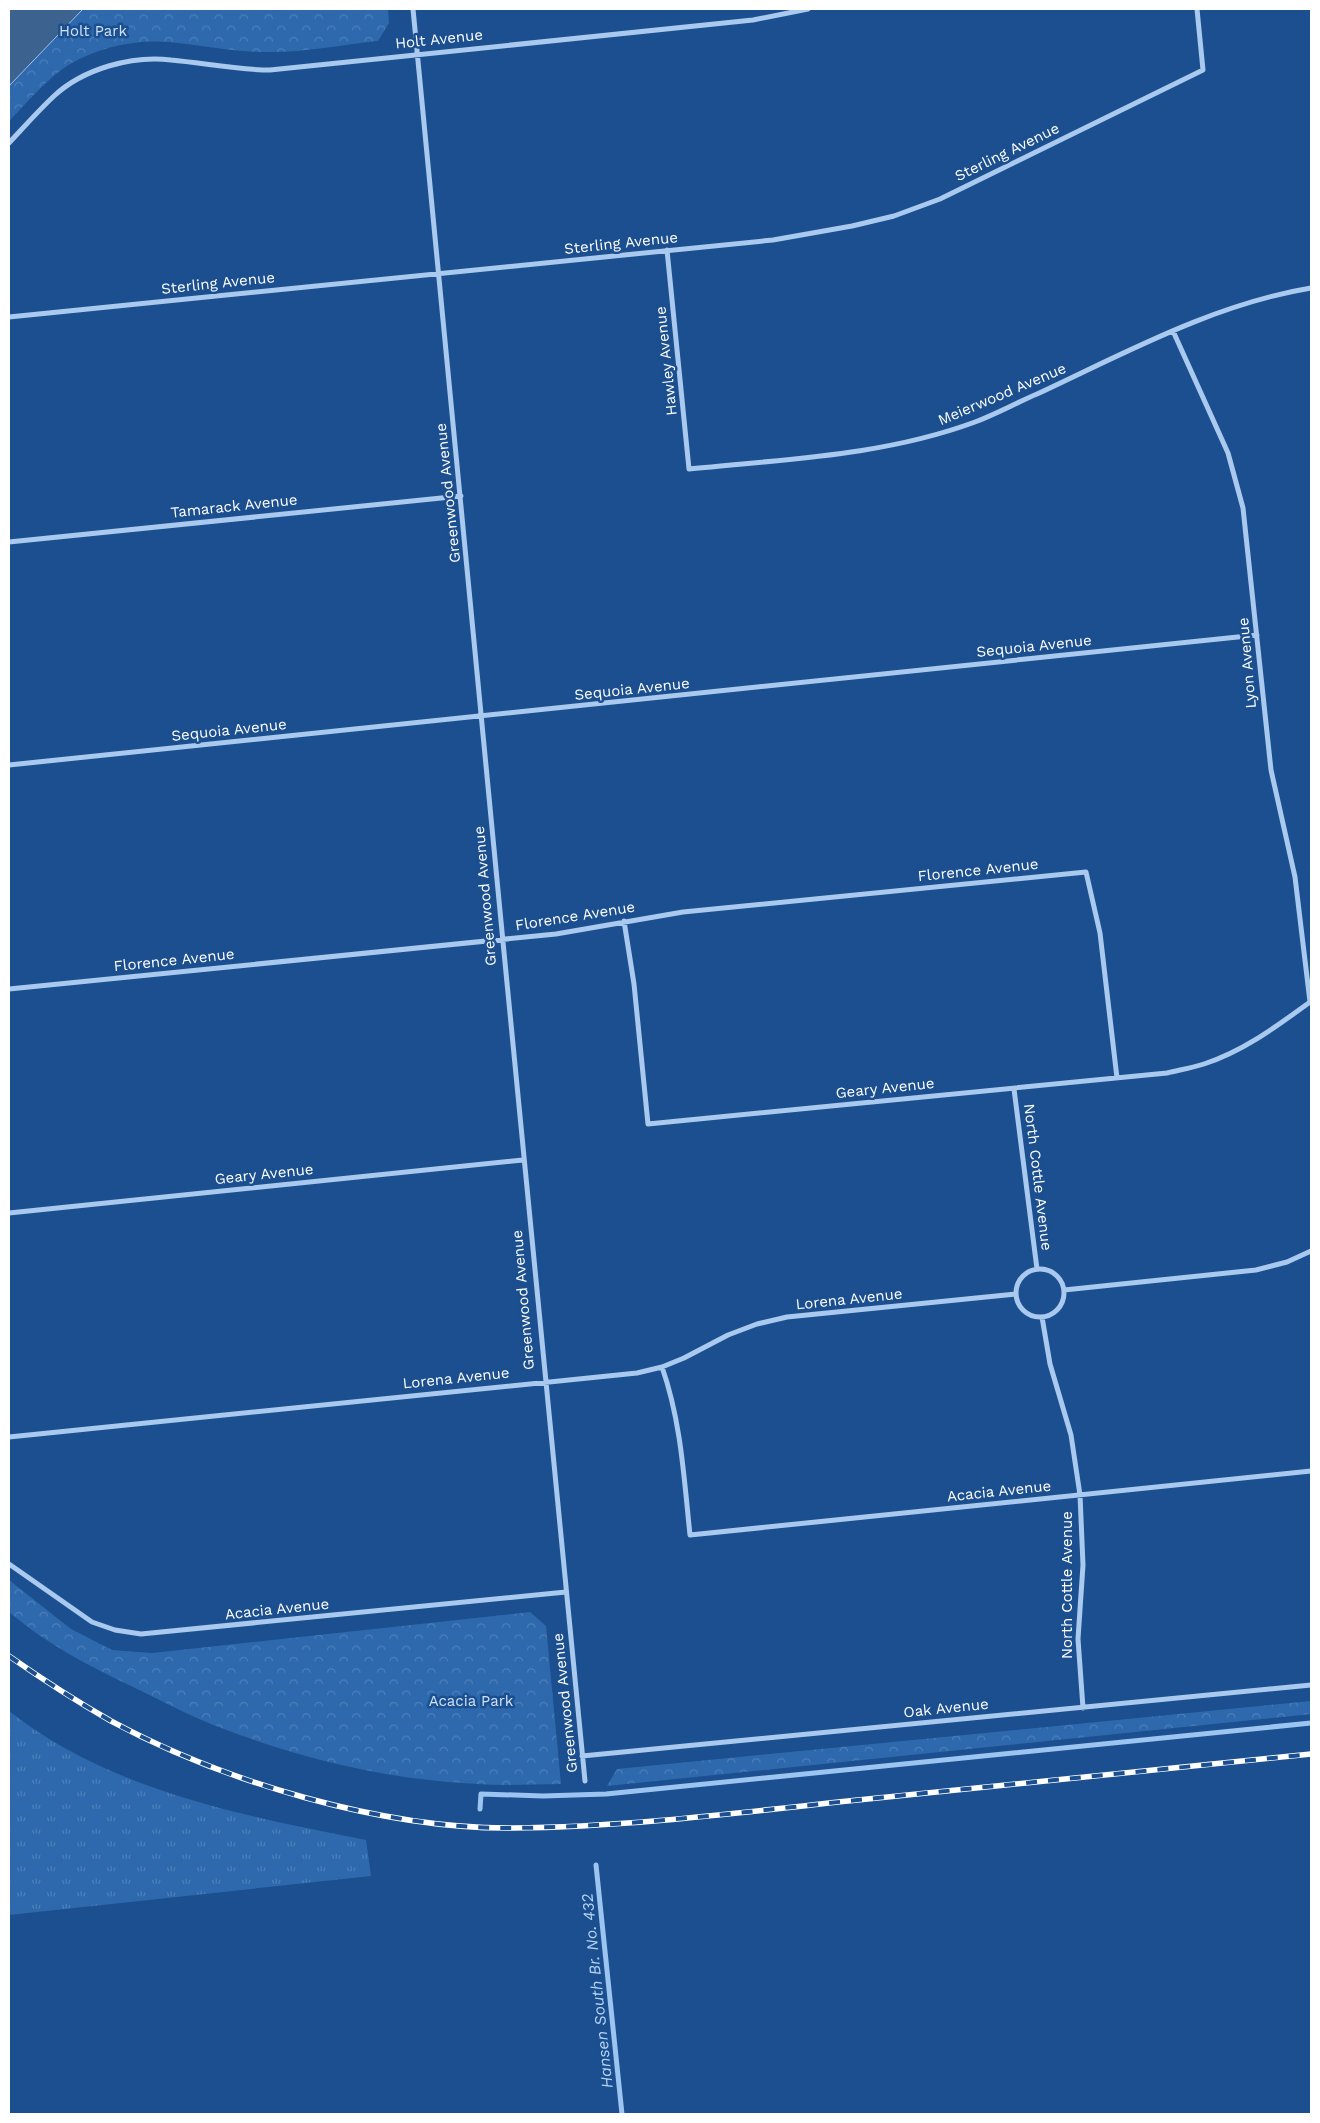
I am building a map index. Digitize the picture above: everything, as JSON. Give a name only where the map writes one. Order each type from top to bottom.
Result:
[{"type":"street","name":"Greenwood Avenue","points":[[413,9],[483,717],[501,940],[585,1782]]},
{"type":"street","name":"Holt Avenue","points":[[9,143],[55,95],[76,80],[122,63],[169,59],[237,68],[270,70],[753,20],[808,9]]},
{"type":"street","name":"Sterling Avenue","points":[[9,317],[811,235],[894,216],[940,199],[1203,70],[1197,9]]},
{"type":"street","name":"Hawley Avenue","points":[[668,250],[689,469]]},
{"type":"street","name":"Meierwood Avenue","points":[[689,469],[853,453],[892,447],[935,436],[977,422],[1213,314],[1258,300],[1311,288]]},
{"type":"street","name":"Lyon Avenue","points":[[1173,331],[1228,453],[1235,476],[1248,540],[1271,770],[1295,877],[1310,1002]]},
{"type":"street","name":"Tamarack Avenue","points":[[9,542],[461,496]]},
{"type":"street","name":"Sequoia Avenue","points":[[9,765],[1257,635]]},
{"type":"street","name":"Florence Avenue","points":[[9,989],[501,940],[556,934],[683,912],[1086,872],[1100,933],[1117,1078]]},
{"type":"street","name":"Geary Avenue","points":[[624,921],[634,984],[648,1124],[1014,1089],[1167,1072],[1203,1065],[1255,1041],[1310,1002]]},
{"type":"street","name":"North Cottle Avenue","points":[[1014,1089],[1037,1269]]},
{"type":"street","name":"Geary Avenue","points":[[9,1213],[523,1160]]},
{"type":"street","points":[[1064,1290],[1256,1270],[1287,1262],[1311,1251]]},
{"type":"street","points":[[1037,1269],[1044,1269],[1058,1276],[1064,1290],[1062,1304],[1057,1310],[1042,1317],[1022,1310],[1016,1294],[1018,1281],[1023,1275],[1037,1269]]},
{"type":"street","name":"Lorena Avenue","points":[[9,1437],[637,1373],[662,1367],[728,1335],[757,1324],[779,1319],[1016,1294]]},
{"type":"street","name":"North Cottle Avenue","points":[[1042,1317],[1050,1364],[1071,1435],[1080,1495],[1083,1565],[1078,1639],[1083,1708]]},
{"type":"street","name":"Acacia Avenue","points":[[662,1367],[673,1398],[679,1432],[690,1534],[1311,1471]]},
{"type":"street","name":"Acacia Avenue","points":[[9,1564],[92,1622],[115,1630],[141,1634],[566,1592]]},
{"type":"street","name":"Oak Avenue","points":[[582,1756],[1311,1684]]},
{"type":"green space","name":"Holt Park","points":[[83,9],[388,9],[389,23],[378,41],[292,51],[240,51],[156,41],[131,43],[105,49],[81,58],[62,70],[46,83],[9,121],[9,86]]},
{"type":"green space","name":"Acacia Park","points":[[9,1580],[71,1629],[112,1650],[152,1653],[530,1612],[546,1626],[561,1784],[478,1784],[446,1782],[381,1773],[317,1759],[224,1729],[190,1715],[102,1672],[69,1654],[23,1624],[9,1612]]},
{"type":"green space","points":[[1311,1701],[1311,1714],[607,1786],[617,1769]]},
{"type":"green space","points":[[9,1711],[48,1738],[90,1761],[133,1780],[225,1809],[272,1821],[366,1840],[371,1876],[9,1915]]},
{"type":"shaded area","points":[[9,9],[83,9],[9,86]]},
{"type":"waterway","points":[[480,1809],[481,1794],[543,1796],[606,1794],[1311,1723]]},
{"type":"waterway","name":"Hansen South Br. No. 432","points":[[596,1865],[622,2114]]},
{"type":"railway","points":[[9,1656],[59,1690],[111,1721],[203,1764],[306,1798],[358,1811],[462,1826],[554,1827],[680,1819],[1311,1754]]}]
